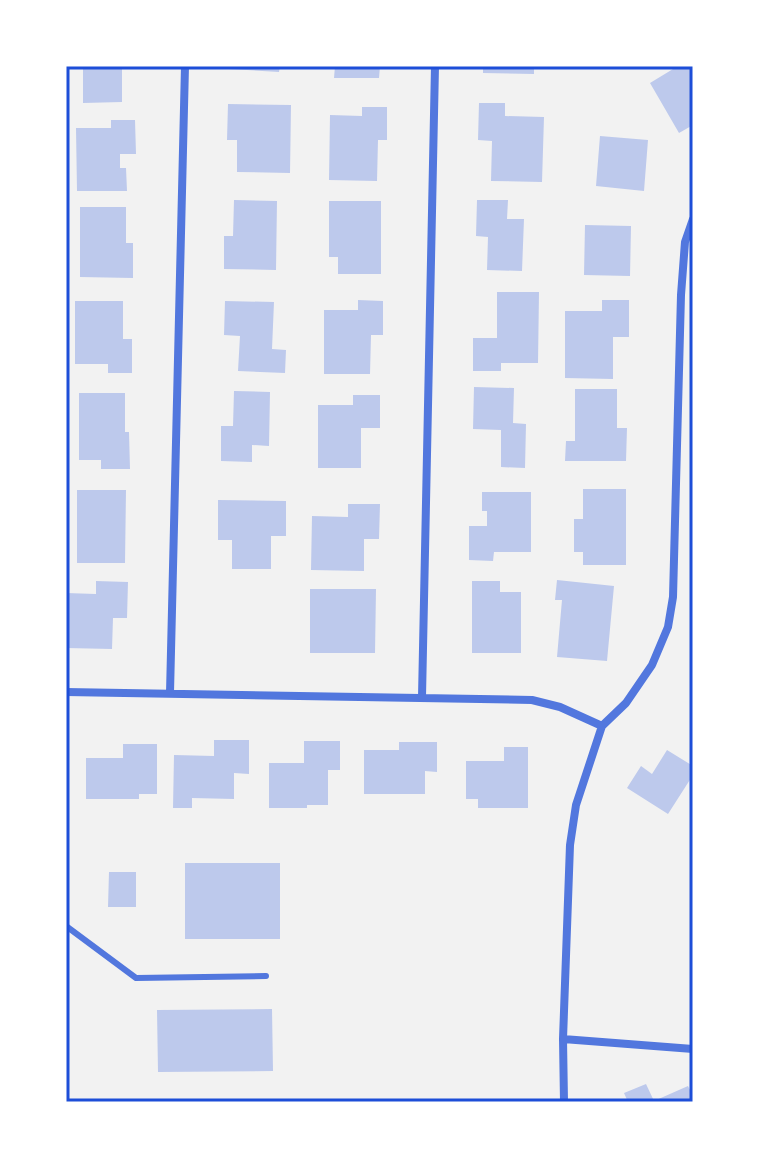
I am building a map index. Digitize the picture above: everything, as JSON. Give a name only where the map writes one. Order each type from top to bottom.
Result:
[{"type":"street","points":[[170,693],[185,66]]},
{"type":"street","points":[[422,697],[435,66]]},
{"type":"street","points":[[564,1102],[563,1039],[570,845],[576,805],[602,726],[626,703],[652,665],[668,627],[673,597],[681,295],[685,242],[693,219]]},
{"type":"street","points":[[66,692],[532,700],[560,707],[602,726]]},
{"type":"street","points":[[563,1039],[693,1049]]},
{"type":"lane","points":[[66,926],[136,978],[266,976]]},
{"type":"building","points":[[83,66],[122,66],[122,102],[83,103]]},
{"type":"building","points":[[230,66],[280,66],[279,72],[229,69]]},
{"type":"building","points":[[335,66],[380,66],[379,78],[334,78]]},
{"type":"building","points":[[483,66],[534,66],[534,74],[483,73]]},
{"type":"building","points":[[678,66],[693,66],[693,125],[679,133],[650,83]]},
{"type":"building","points":[[479,103],[505,103],[505,116],[544,117],[542,182],[491,181],[492,141],[478,140]]},
{"type":"building","points":[[228,104],[291,105],[290,173],[237,172],[237,140],[227,140]]},
{"type":"building","points":[[362,107],[387,107],[387,140],[378,140],[377,181],[329,180],[330,115],[362,116]]},
{"type":"building","points":[[111,120],[135,120],[136,154],[120,154],[120,168],[126,168],[127,191],[77,191],[76,128],[111,128]]},
{"type":"building","points":[[600,136],[648,140],[644,191],[596,186]]},
{"type":"building","points":[[234,200],[277,201],[276,270],[224,269],[224,236],[233,236]]},
{"type":"building","points":[[477,200],[508,200],[507,219],[524,219],[522,271],[487,270],[488,237],[476,236]]},
{"type":"building","points":[[329,201],[381,201],[381,274],[338,274],[338,257],[329,257]]},
{"type":"building","points":[[80,207],[126,207],[126,243],[133,243],[133,278],[80,277]]},
{"type":"building","points":[[585,225],[631,226],[630,276],[584,275]]},
{"type":"building","points":[[497,292],[539,292],[538,363],[501,363],[501,371],[473,371],[473,338],[497,338]]},
{"type":"building","points":[[358,300],[383,301],[383,335],[371,335],[370,374],[324,374],[324,310],[358,310]]},
{"type":"building","points":[[602,300],[629,300],[629,337],[613,337],[613,379],[565,378],[565,311],[602,311]]},
{"type":"building","points":[[75,301],[123,301],[123,339],[132,339],[132,373],[108,373],[108,364],[75,364]]},
{"type":"building","points":[[225,301],[274,302],[272,349],[286,350],[285,373],[238,371],[240,336],[224,335]]},
{"type":"building","points":[[474,387],[514,388],[513,423],[526,424],[525,468],[501,467],[501,430],[473,429]]},
{"type":"building","points":[[575,389],[617,389],[617,428],[627,428],[626,461],[565,461],[566,441],[575,441]]},
{"type":"building","points":[[234,391],[270,392],[269,446],[252,445],[252,462],[221,461],[221,426],[233,426]]},
{"type":"building","points":[[79,393],[125,393],[125,432],[129,432],[130,469],[101,469],[101,460],[79,460]]},
{"type":"building","points":[[353,395],[380,395],[380,428],[361,428],[361,468],[318,468],[318,405],[353,405]]},
{"type":"building","points":[[583,489],[626,489],[626,565],[583,565],[583,552],[574,552],[574,519],[583,519]]},
{"type":"building","points":[[77,490],[126,490],[125,563],[77,563]]},
{"type":"building","points":[[482,492],[531,492],[531,552],[494,552],[493,561],[469,560],[469,526],[487,526],[487,511],[482,511]]},
{"type":"building","points":[[218,500],[286,501],[286,536],[271,536],[271,569],[232,569],[232,540],[218,540]]},
{"type":"building","points":[[348,504],[380,504],[379,539],[364,539],[364,571],[311,570],[312,516],[348,517]]},
{"type":"building","points":[[557,580],[614,586],[607,661],[557,657],[562,600],[555,600]]},
{"type":"building","points":[[96,581],[128,582],[127,618],[113,618],[112,649],[66,648],[66,593],[96,594]]},
{"type":"building","points":[[472,581],[500,581],[500,592],[521,592],[521,653],[472,653]]},
{"type":"building","points":[[310,589],[376,589],[375,653],[310,653]]},
{"type":"building","points":[[214,740],[249,740],[249,774],[234,773],[234,799],[192,798],[192,808],[173,808],[174,755],[214,756]]},
{"type":"building","points":[[304,741],[340,741],[340,770],[328,770],[328,805],[269,808],[269,763],[304,763]]},
{"type":"building","points":[[399,742],[437,742],[437,772],[425,771],[425,794],[364,794],[364,750],[399,750]]},
{"type":"building","points":[[123,744],[157,744],[157,794],[139,794],[139,799],[86,799],[86,758],[123,758]]},
{"type":"building","points":[[504,747],[528,747],[528,808],[478,808],[478,799],[466,799],[466,761],[504,761]]},
{"type":"building","points":[[667,750],[693,766],[693,775],[668,814],[627,788],[641,766],[652,774]]},
{"type":"building","points":[[185,863],[280,863],[280,939],[185,939]]},
{"type":"building","points":[[109,872],[136,872],[136,907],[108,907]]},
{"type":"building","points":[[272,1009],[273,1071],[158,1072],[157,1010]]},
{"type":"building","points":[[646,1084],[654,1101],[688,1086],[693,1102],[628,1102],[624,1093]]}]
